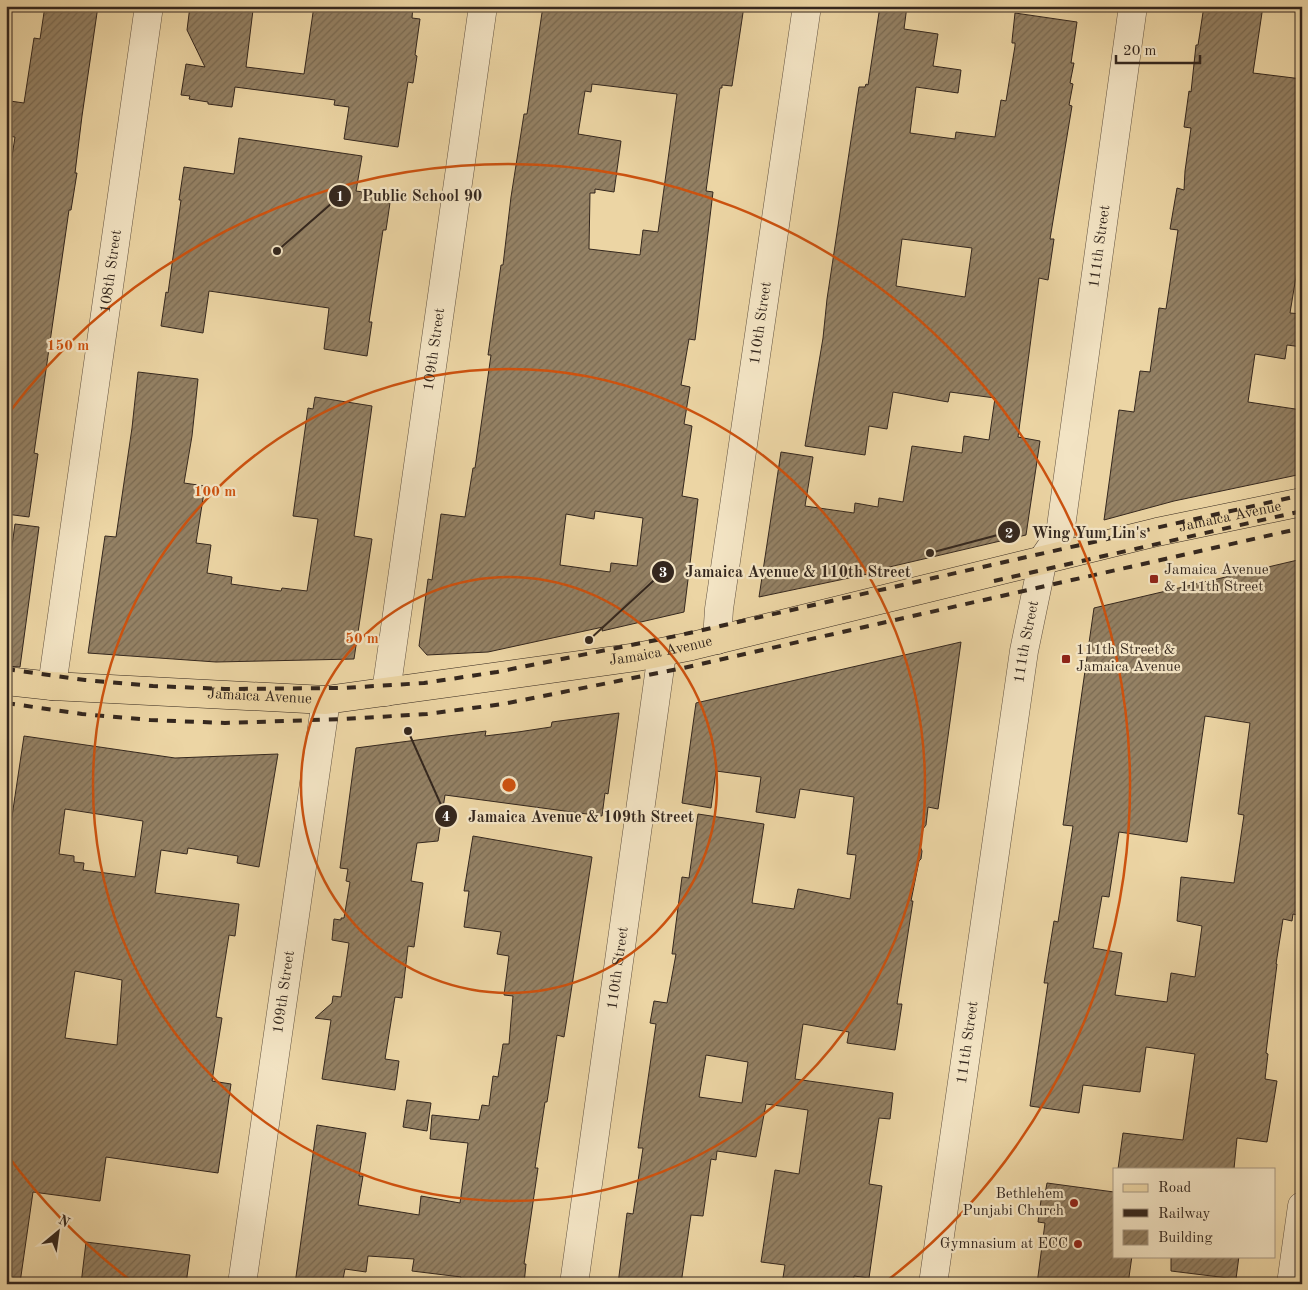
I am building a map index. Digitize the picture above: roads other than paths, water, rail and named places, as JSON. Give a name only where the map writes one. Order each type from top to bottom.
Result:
[{"type":"main road","name":"Jamaica Avenue","points":[[6,681],[52,686],[326,700],[386,692],[662,653],[1157,532],[1302,502]]},
{"type":"street","name":"108th Street","points":[[52,686],[149,6]]},
{"type":"street","name":"109th Street","points":[[386,692],[483,6]]},
{"type":"street","name":"110th Street","points":[[717,640],[719,609],[807,6]]},
{"type":"street","name":"111th Street","points":[[933,1284],[1022,660],[1043,559],[1060,534],[1133,6]]},
{"type":"street","name":"110th Street","points":[[574,1284],[662,653]]},
{"type":"street","name":"109th Street","points":[[242,1284],[326,700]]},
{"type":"street","points":[[1291,1284],[1302,1206]]},
{"type":"railway","points":[[6,669],[85,680],[153,686],[225,689],[343,688],[424,683],[497,672],[676,636],[1302,495]]},
{"type":"railway","points":[[994,581],[1302,511]]},
{"type":"railway","points":[[6,703],[82,714],[150,720],[225,723],[427,714],[503,704],[683,668],[1302,528]]},
{"type":"place","name":"Public School 90","points":[[277,251]]},
{"type":"place","name":"Wing Yum Lin's","points":[[930,553]]},
{"type":"place","name":"Jamaica Avenue & 111th Street","points":[[1154,579]]},
{"type":"place","name":"Jamaica Avenue & 110th Street","points":[[589,640]]},
{"type":"place","name":"111th Street & Jamaica Avenue","points":[[1066,659]]},
{"type":"place","name":"Jamaica Avenue & 109th Street","points":[[408,731]]},
{"type":"place","name":"Bethlehem Punjabi Church","points":[[1074,1203]]},
{"type":"place","name":"Gymnasium at ECC","points":[[1078,1244]]}]
